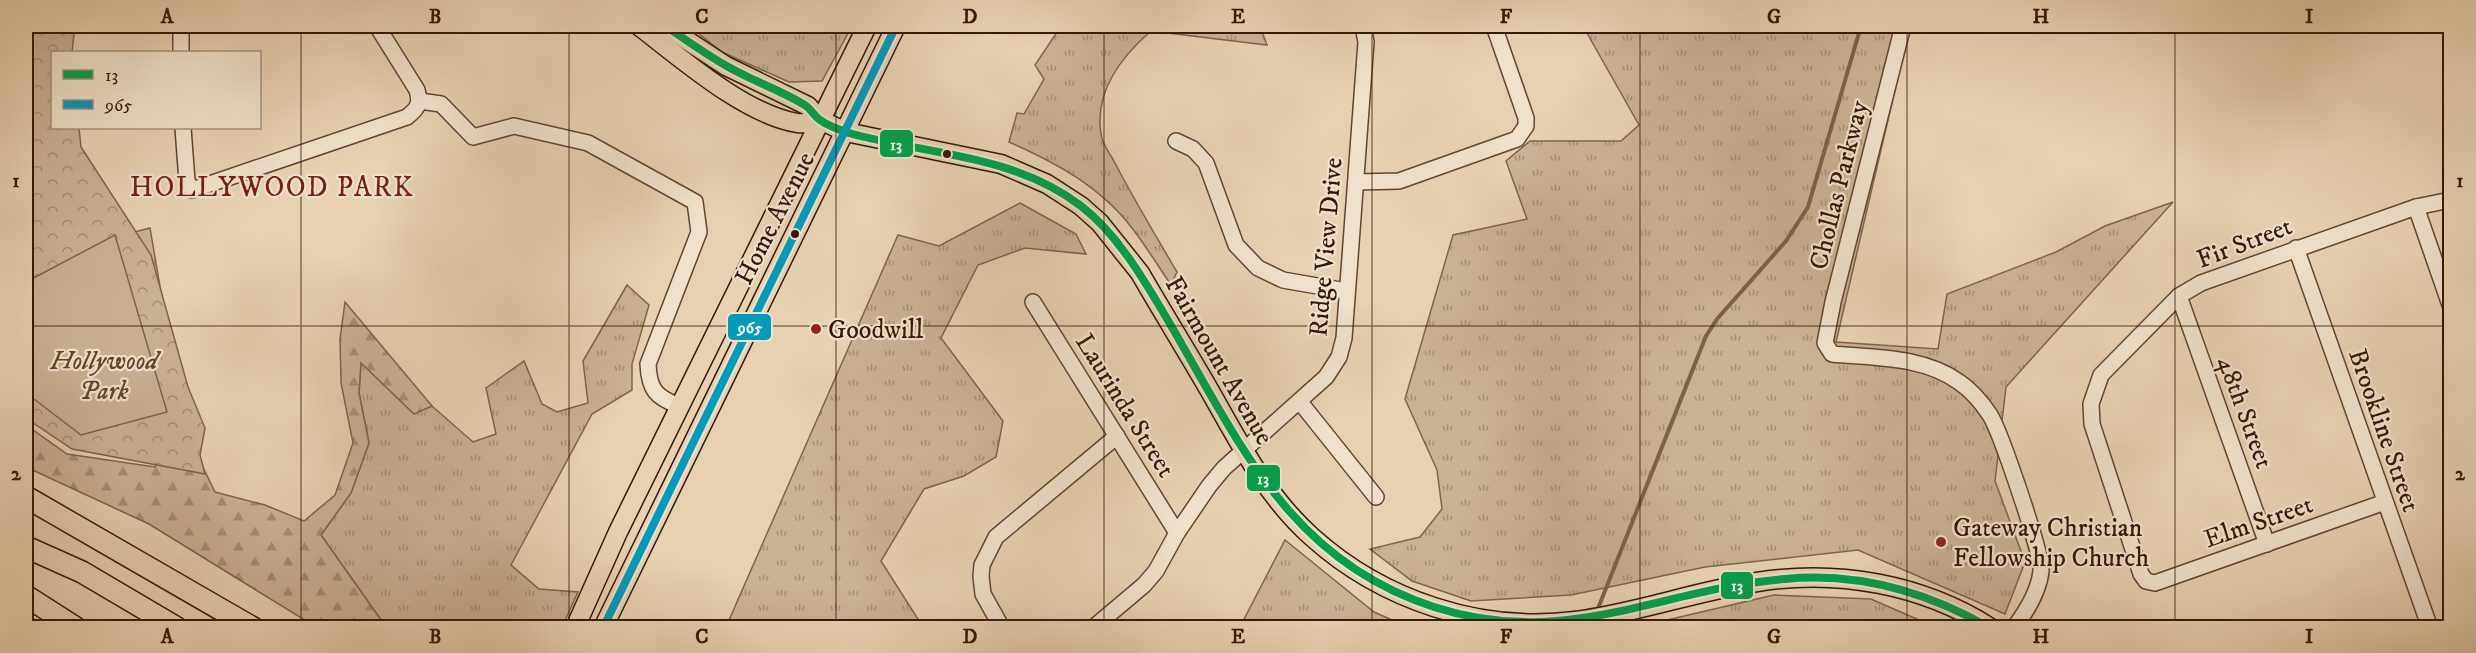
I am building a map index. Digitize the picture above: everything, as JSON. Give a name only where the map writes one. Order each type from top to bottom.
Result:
[{"type":"highway","points":[[26,497],[253,627]]},
{"type":"highway","points":[[26,547],[82,572],[177,627]]},
{"type":"highway","points":[[26,596],[76,627]]},
{"type":"main road","name":"Fairmount Avenue","points":[[639,26],[698,71],[747,103],[797,123],[820,120]]},
{"type":"main road","name":"Fairmount Avenue","points":[[666,26],[726,66],[808,106],[820,120],[846,132],[1001,164],[1047,184],[1081,206],[1116,241],[1140,273],[1264,484],[1311,536],[1361,575],[1393,591],[1443,610],[1483,619],[1541,623],[1574,621],[1720,590],[1790,578],[1855,579],[1925,595],[1963,610],[1990,627]]},
{"type":"main road","name":"Home Avenue","points":[[575,627],[679,406],[867,26]]},
{"type":"main road","name":"Home Avenue","points":[[603,627],[896,26]]},
{"type":"street","points":[[180,51],[181,26]]},
{"type":"street","points":[[377,26],[417,90],[419,104]]},
{"type":"street","name":"Ridge View Drive","points":[[1093,627],[1144,585],[1161,563],[1177,533],[1209,486],[1326,377],[1339,357],[1344,338],[1356,182],[1366,42],[1364,26]]},
{"type":"street","points":[[1356,182],[1400,181],[1517,139],[1526,126],[1526,118],[1494,26]]},
{"type":"street","name":"Chollas Parkway","points":[[1903,26],[1825,343],[1832,354],[1917,362],[1942,371],[1974,394],[1991,417],[2037,543],[2042,570],[2028,608],[2014,627]]},
{"type":"street","points":[[183,129],[187,181],[192,190],[374,130],[407,117],[419,104],[441,104],[473,137],[514,126],[588,143],[694,202],[699,232],[648,364],[649,381],[660,398],[679,406]]},
{"type":"street","points":[[1176,141],[1193,149],[1206,163],[1236,245],[1258,268],[1283,280],[1347,291]]},
{"type":"street","name":"Fir Street","points":[[2146,581],[2141,574],[2092,424],[2091,404],[2101,375],[2179,296],[2201,283],[2416,207],[2451,200]]},
{"type":"street","points":[[2416,207],[2451,305]]},
{"type":"street","name":"Brookline Street","points":[[2296,248],[2430,627]]},
{"type":"street","name":"48th Street","points":[[2179,296],[2267,544]]},
{"type":"street","name":"Laurinda Street","points":[[1033,302],[1177,533]]},
{"type":"street","points":[[1300,402],[1377,497]]},
{"type":"street","points":[[1002,627],[983,594],[981,576],[982,565],[996,537],[1117,436]]},
{"type":"street","name":"Elm Street","points":[[2146,581],[2155,583],[2385,502]]},
{"type":"green space","name":"Hollywood Park","points":[[26,26],[75,26],[72,51],[51,51],[51,129],[79,129],[81,147],[151,255],[188,387],[205,428],[200,455],[205,474],[72,449],[26,418]]},
{"type":"green space","points":[[689,26],[852,26],[822,81],[789,82],[722,52]]},
{"type":"green space","points":[[1061,26],[1093,26],[1099,29],[1102,26],[1260,26],[1267,45],[1151,31],[1120,64],[1106,89],[1100,118],[1102,138],[1177,272],[1171,285],[1132,228],[1106,200],[1060,167],[1009,142],[1017,113],[1024,114],[1044,79],[1035,65]]},
{"type":"green space","points":[[1583,26],[1910,26],[1836,342],[1938,349],[1947,294],[2056,252],[2105,226],[2173,202],[2006,387],[1995,481],[2025,562],[2005,614],[1858,550],[1705,567],[1571,595],[1471,601],[1412,581],[1370,549],[1420,537],[1442,509],[1437,470],[1405,399],[1453,235],[1527,219],[1506,161],[1530,141],[1621,141],[1639,125]]},
{"type":"green space","points":[[1020,203],[1076,234],[1086,254],[1025,248],[978,265],[941,338],[1003,421],[996,457],[964,476],[924,489],[881,561],[923,627],[726,627],[898,235],[939,246]]},
{"type":"green space","points":[[150,228],[165,316],[196,453],[215,492],[265,505],[304,521],[335,495],[353,443],[341,383],[340,339],[345,302],[432,406],[414,414],[361,363],[359,393],[369,443],[351,493],[321,535],[386,627],[316,627],[149,524],[26,467],[26,425],[67,454],[155,467],[176,420],[119,236]]},
{"type":"green space","points":[[115,235],[167,412],[81,435],[26,393],[26,282]]},
{"type":"green space","points":[[627,285],[649,305],[632,364],[632,390],[592,414],[511,565],[539,589],[578,592],[562,627],[386,627],[321,535],[351,493],[369,443],[359,393],[361,362],[414,413],[432,406],[473,442],[496,434],[486,388],[524,361],[542,404],[557,412],[588,403],[583,361]]},
{"type":"green space","points":[[1285,540],[1374,612],[1408,627],[1240,627]]},
{"type":"green space","points":[[1774,595],[1871,599],[1935,627],[1637,627]]},
{"type":"waterway","points":[[1597,611],[1706,336],[1717,319],[1786,241],[1808,207],[1861,26]]},
{"type":"transit line","name":"13","points":[[665,26],[725,65],[806,106],[820,120],[834,127],[849,133],[999,166],[1055,189],[1081,206],[1117,242],[1137,269],[1242,447],[1270,488],[1302,525],[1339,558],[1383,586],[1434,607],[1482,619],[1527,622],[1570,620],[1612,613],[1739,585],[1785,579],[1839,579],[1891,587],[1917,595],[1942,604],[1990,628]]},
{"type":"transit line","name":"965","points":[[603,628],[896,26]]},
{"type":"place","name":"Goodwill","points":[[816,329]]},
{"type":"place","name":"Gateway Christian Fellowship Church","points":[[1941,542]]},
{"type":"district","name":"HOLLYWOOD PARK","points":[[272,186]]}]
